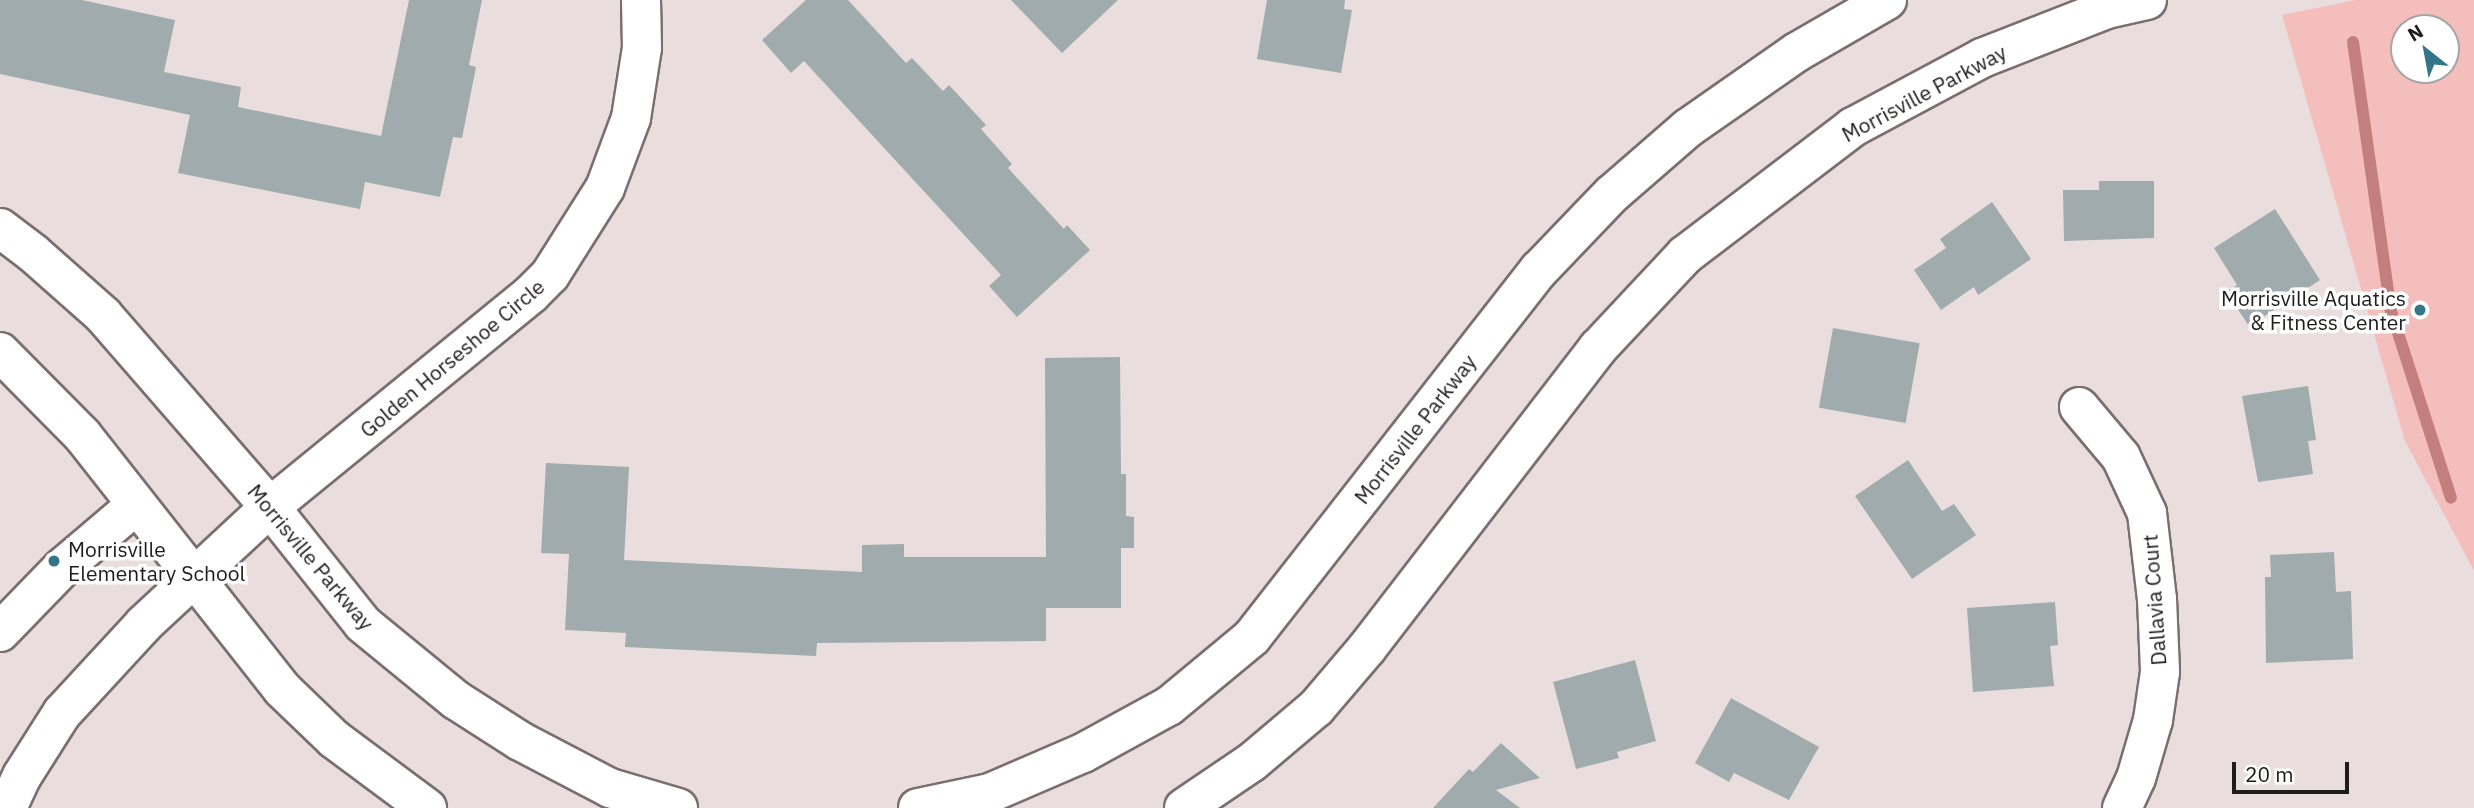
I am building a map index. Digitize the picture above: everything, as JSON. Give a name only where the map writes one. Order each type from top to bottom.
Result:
[{"type":"main road","name":"Golden Horseshoe Circle","points":[[7,808],[22,776],[62,713],[144,624],[195,580],[270,507],[531,294],[550,275],[606,188],[631,118],[642,48],[641,0]]},
{"type":"main road","name":"Morrisville Parkway","points":[[918,808],[990,793],[1083,753],[1169,706],[1252,638],[1539,270],[1612,194],[1688,128],[1797,52],[1887,0]]},
{"type":"main road","name":"Morrisville Parkway","points":[[1184,808],[1252,762],[1316,708],[1367,648],[1598,348],[1685,255],[1853,127],[1982,58],[2107,9],[2147,0]]},
{"type":"main road","name":"Morrisville Parkway","points":[[0,228],[33,253],[103,315],[270,507],[363,624],[456,700],[520,741],[610,788],[678,808]]},
{"type":"main road","points":[[0,352],[83,436],[282,689],[334,740],[427,808]]},
{"type":"main road","name":"Dallavia Court","points":[[2078,407],[2121,457],[2147,513],[2157,599],[2160,672],[2153,720],[2136,778],[2122,808]]},
{"type":"main road","points":[[0,632],[62,568],[136,505]]},
{"type":"shaded area","name":"Morrisville Aquatics & Fitness Center","points":[[2355,0],[2474,0],[2474,571],[2405,441],[2282,15]]},
{"type":"building","points":[[0,0],[82,0],[175,20],[164,72],[241,87],[238,107],[381,136],[409,0],[482,0],[469,65],[476,67],[462,138],[453,137],[440,197],[365,182],[360,209],[178,173],[190,115],[0,74]]},
{"type":"building","points":[[806,0],[848,0],[906,63],[912,58],[943,91],[949,85],[986,125],[981,129],[1012,164],[1008,168],[1064,229],[1067,225],[1090,250],[1017,317],[989,286],[1001,275],[804,61],[791,73],[762,40]]},
{"type":"building","points":[[1011,0],[1118,0],[1062,53]]},
{"type":"building","points":[[1267,0],[1345,0],[1344,9],[1352,10],[1341,73],[1257,59]]},
{"type":"building","points":[[2099,181],[2154,181],[2154,238],[2064,241],[2063,190],[2099,190]]},
{"type":"building","points":[[1992,202],[2031,259],[1978,295],[1974,287],[1941,310],[1914,270],[1946,248],[1940,239]]},
{"type":"building","points":[[2275,209],[2320,280],[2249,326],[2226,292],[2237,285],[2214,248]]},
{"type":"building","points":[[1833,328],[1920,343],[1906,423],[1819,408]]},
{"type":"building","points":[[1120,357],[1121,474],[1126,474],[1126,516],[1134,517],[1134,548],[1121,548],[1121,608],[1046,608],[1046,641],[817,643],[816,656],[625,647],[626,633],[565,630],[569,554],[541,553],[546,463],[629,467],[624,560],[862,572],[862,545],[904,544],[904,557],[1046,557],[1045,358]]},
{"type":"building","points":[[2308,386],[2316,440],[2308,441],[2313,474],[2258,482],[2242,396]]},
{"type":"building","points":[[1908,460],[1942,511],[1954,504],[1976,535],[1912,579],[1855,496]]},
{"type":"building","points":[[2334,552],[2336,592],[2351,591],[2353,659],[2266,663],[2265,577],[2271,577],[2270,555]]},
{"type":"building","points":[[2055,602],[2058,645],[2050,646],[2054,686],[1973,692],[1967,608]]},
{"type":"building","points":[[1635,660],[1656,741],[1617,752],[1619,758],[1576,769],[1553,682]]},
{"type":"building","points":[[1731,698],[1819,747],[1789,800],[1734,773],[1729,782],[1695,763]]},
{"type":"building","points":[[1501,743],[1540,778],[1496,790],[1520,808],[1433,808],[1469,769],[1473,772]]},
{"type":"waterway","points":[[2353,42],[2391,311],[2451,498]]},
{"type":"place","name":"Morrisville Aquatics & Fitness Center","points":[[2420,310]]},
{"type":"place","name":"Morrisville Elementary School","points":[[54,561]]}]
